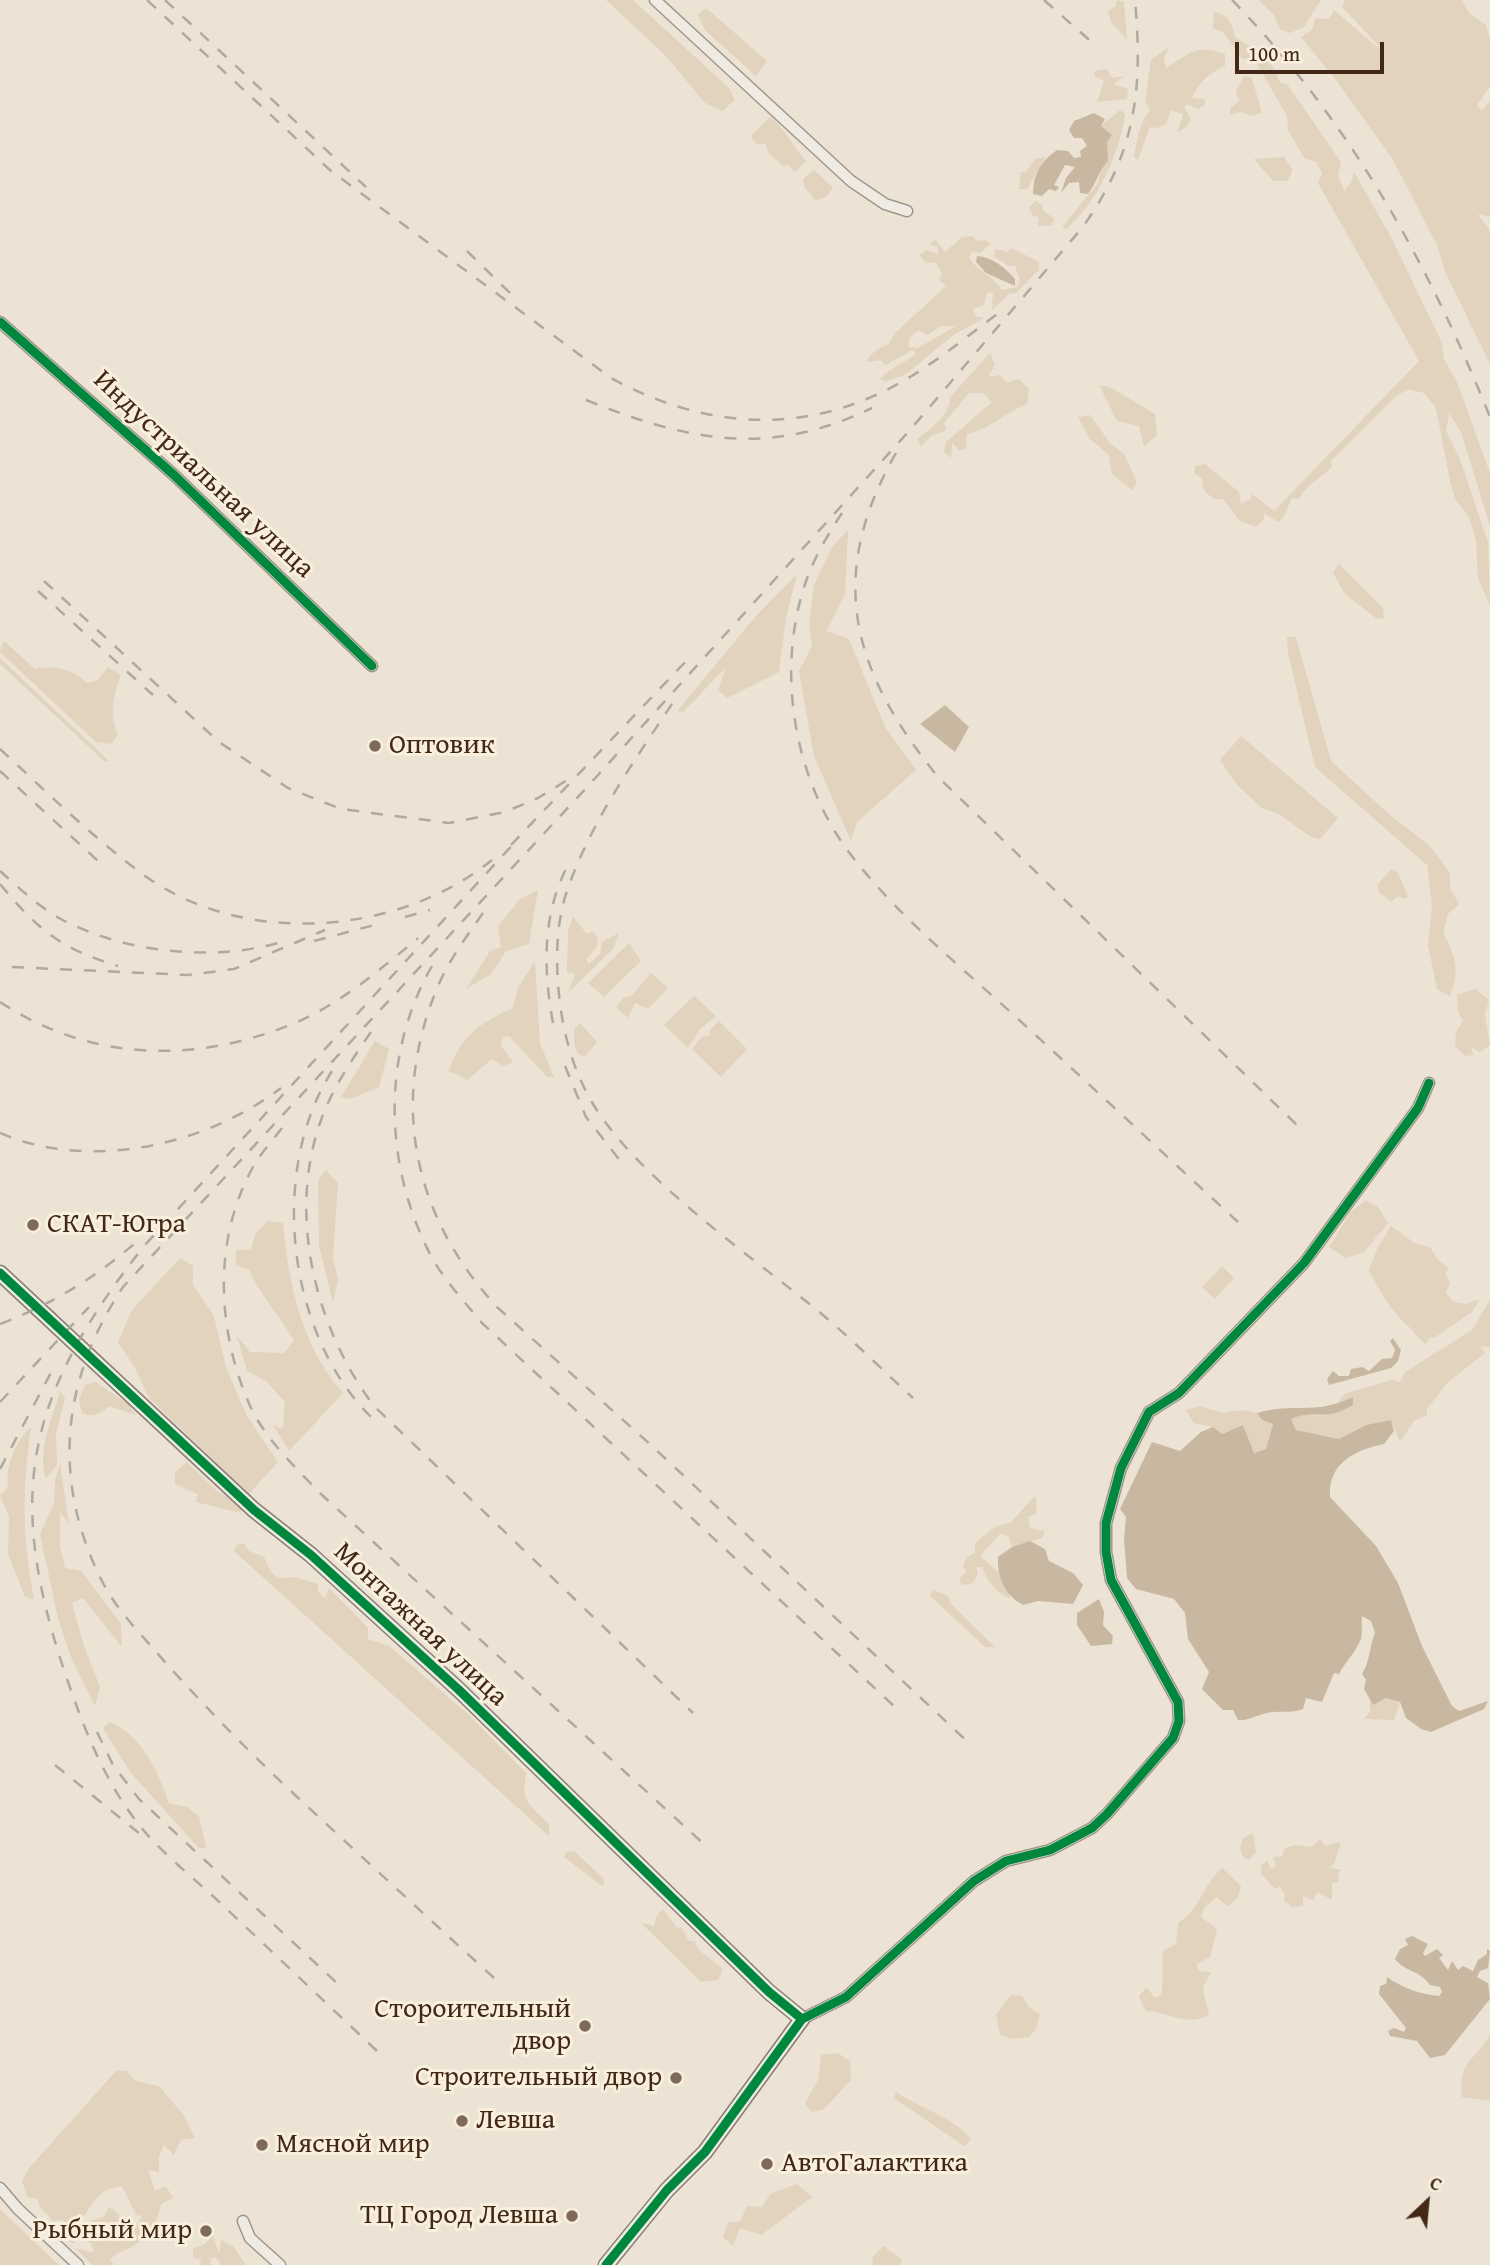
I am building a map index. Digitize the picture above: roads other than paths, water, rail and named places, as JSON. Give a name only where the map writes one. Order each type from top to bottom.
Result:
[{"type":"street","points":[[656,0],[851,181],[885,204],[907,211]]},
{"type":"street","name":"Индустриальная улица","points":[[0,322],[174,475],[372,666]]},
{"type":"street","points":[[606,2265],[667,2190],[705,2152],[802,2019],[846,1997],[974,1881],[1006,1861],[1050,1850],[1092,1828],[1173,1738],[1180,1721],[1178,1702],[1111,1580],[1105,1523],[1121,1468],[1149,1412],[1179,1393],[1304,1264],[1418,1108],[1429,1083]]},
{"type":"street","name":"Монтажная улица","points":[[0,1273],[245,1501],[310,1555],[459,1690],[769,1992],[802,2019]]},
{"type":"street","points":[[1,2189],[78,2265]]},
{"type":"street","points":[[243,2221],[250,2238],[280,2265]]},
{"type":"railway","points":[[147,0],[331,171],[611,378],[648,396],[686,409],[724,417],[761,420],[836,410],[873,396],[910,377],[1005,308]]},
{"type":"railway","points":[[165,0],[366,187]]},
{"type":"railway","points":[[1044,0],[1095,45]]},
{"type":"railway","points":[[494,1978],[260,1761],[175,1673],[115,1602],[86,1545],[75,1507],[70,1469],[70,1432],[86,1358],[102,1322],[123,1287],[589,785],[910,430],[1082,228],[1114,173],[1132,120],[1138,63],[1135,0]]},
{"type":"railway","points":[[1232,0],[1313,94],[1382,195],[1440,303],[1490,417]]},
{"type":"railway","points":[[467,251],[513,296]]},
{"type":"railway","points":[[586,400],[660,426],[729,438],[798,434],[834,424],[872,408]]},
{"type":"railway","points":[[896,453],[874,498],[861,541],[855,582],[858,622],[868,661],[885,699],[938,777],[1299,1127]]},
{"type":"railway","points":[[842,513],[809,573],[798,608],[792,645],[791,682],[803,756],[831,825],[869,877],[909,920],[1238,1222]]},
{"type":"railway","points":[[44,581],[219,742],[288,788],[341,809],[449,823],[505,812],[538,798],[569,779]]},
{"type":"railway","points":[[38,591],[153,695]]},
{"type":"railway","points":[[511,845],[690,657]]},
{"type":"railway","points":[[672,704],[599,819],[566,894],[557,961],[562,1015],[573,1061],[593,1104],[636,1158],[692,1210],[834,1325],[913,1398]]},
{"type":"railway","points":[[0,749],[91,832],[148,878],[188,900],[231,915],[276,922],[323,923],[369,917],[413,904],[455,885],[492,860]]},
{"type":"railway","points":[[0,771],[98,861]]},
{"type":"railway","points":[[377,2051],[163,1851],[124,1804],[94,1750],[65,1673],[46,1609],[35,1551],[32,1498],[38,1448],[52,1399],[74,1350],[105,1300],[144,1246],[517,840]]},
{"type":"railway","points":[[553,1023],[547,982],[547,941],[554,901],[569,863]]},
{"type":"railway","points":[[0,871],[28,896],[59,918],[110,939],[138,946],[195,952],[224,952],[278,943]]},
{"type":"railway","points":[[0,884],[26,914],[52,936],[81,952],[118,966]]},
{"type":"railway","points":[[405,917],[430,910]]},
{"type":"railway","points":[[483,913],[442,976],[423,1029],[415,1072],[413,1115],[418,1156],[429,1197],[446,1236],[469,1273],[498,1308],[652,1446],[971,1745]]},
{"type":"railway","points":[[314,941],[378,924]]},
{"type":"railway","points":[[12,967],[188,975],[234,969],[325,930]]},
{"type":"railway","points":[[0,1002],[35,1022],[107,1046],[182,1050],[220,1045],[258,1036],[312,1015],[360,985],[418,938]]},
{"type":"railway","points":[[432,966],[415,1000],[404,1036],[397,1073],[395,1110],[397,1147],[404,1184],[415,1219],[435,1263],[482,1323],[895,1707]]},
{"type":"railway","points":[[371,1032],[327,1105],[314,1143],[307,1182],[311,1262],[334,1338],[352,1374],[374,1406],[693,1713]]},
{"type":"railway","points":[[565,1066],[586,1117],[625,1167]]},
{"type":"railway","points":[[332,1071],[312,1111],[299,1156],[294,1203],[296,1251],[305,1298],[321,1343],[343,1383],[372,1418]]},
{"type":"railway","points":[[0,1133],[35,1145],[72,1150],[109,1151],[146,1146],[183,1138],[218,1125],[281,1088]]},
{"type":"railway","points":[[282,1128],[256,1162],[240,1196],[225,1256],[224,1287],[231,1349],[251,1408],[265,1432],[322,1495],[706,1846]]},
{"type":"railway","points":[[0,1324],[75,1287],[110,1264],[142,1237]]},
{"type":"railway","points":[[0,1402],[89,1307]]},
{"type":"railway","points":[[0,1469],[54,1367]]},
{"type":"railway","points":[[97,1732],[113,1765],[139,1799],[339,1985]]},
{"type":"railway","points":[[55,1765],[140,1834]]},
{"type":"place","name":"Оптовик","points":[[375,746]]},
{"type":"place","name":"СКАТ-Югра","points":[[33,1225]]},
{"type":"place","name":"Стороительный двор","points":[[585,2026]]},
{"type":"place","name":"Строительный двор","points":[[676,2078]]},
{"type":"place","name":"Левша","points":[[462,2121]]},
{"type":"place","name":"Мясной мир","points":[[262,2145]]},
{"type":"place","name":"АвтоГалактика","points":[[767,2164]]},
{"type":"place","name":"ТЦ Город Левша","points":[[572,2216]]},
{"type":"place","name":"Рыбный мир","points":[[206,2231]]}]
